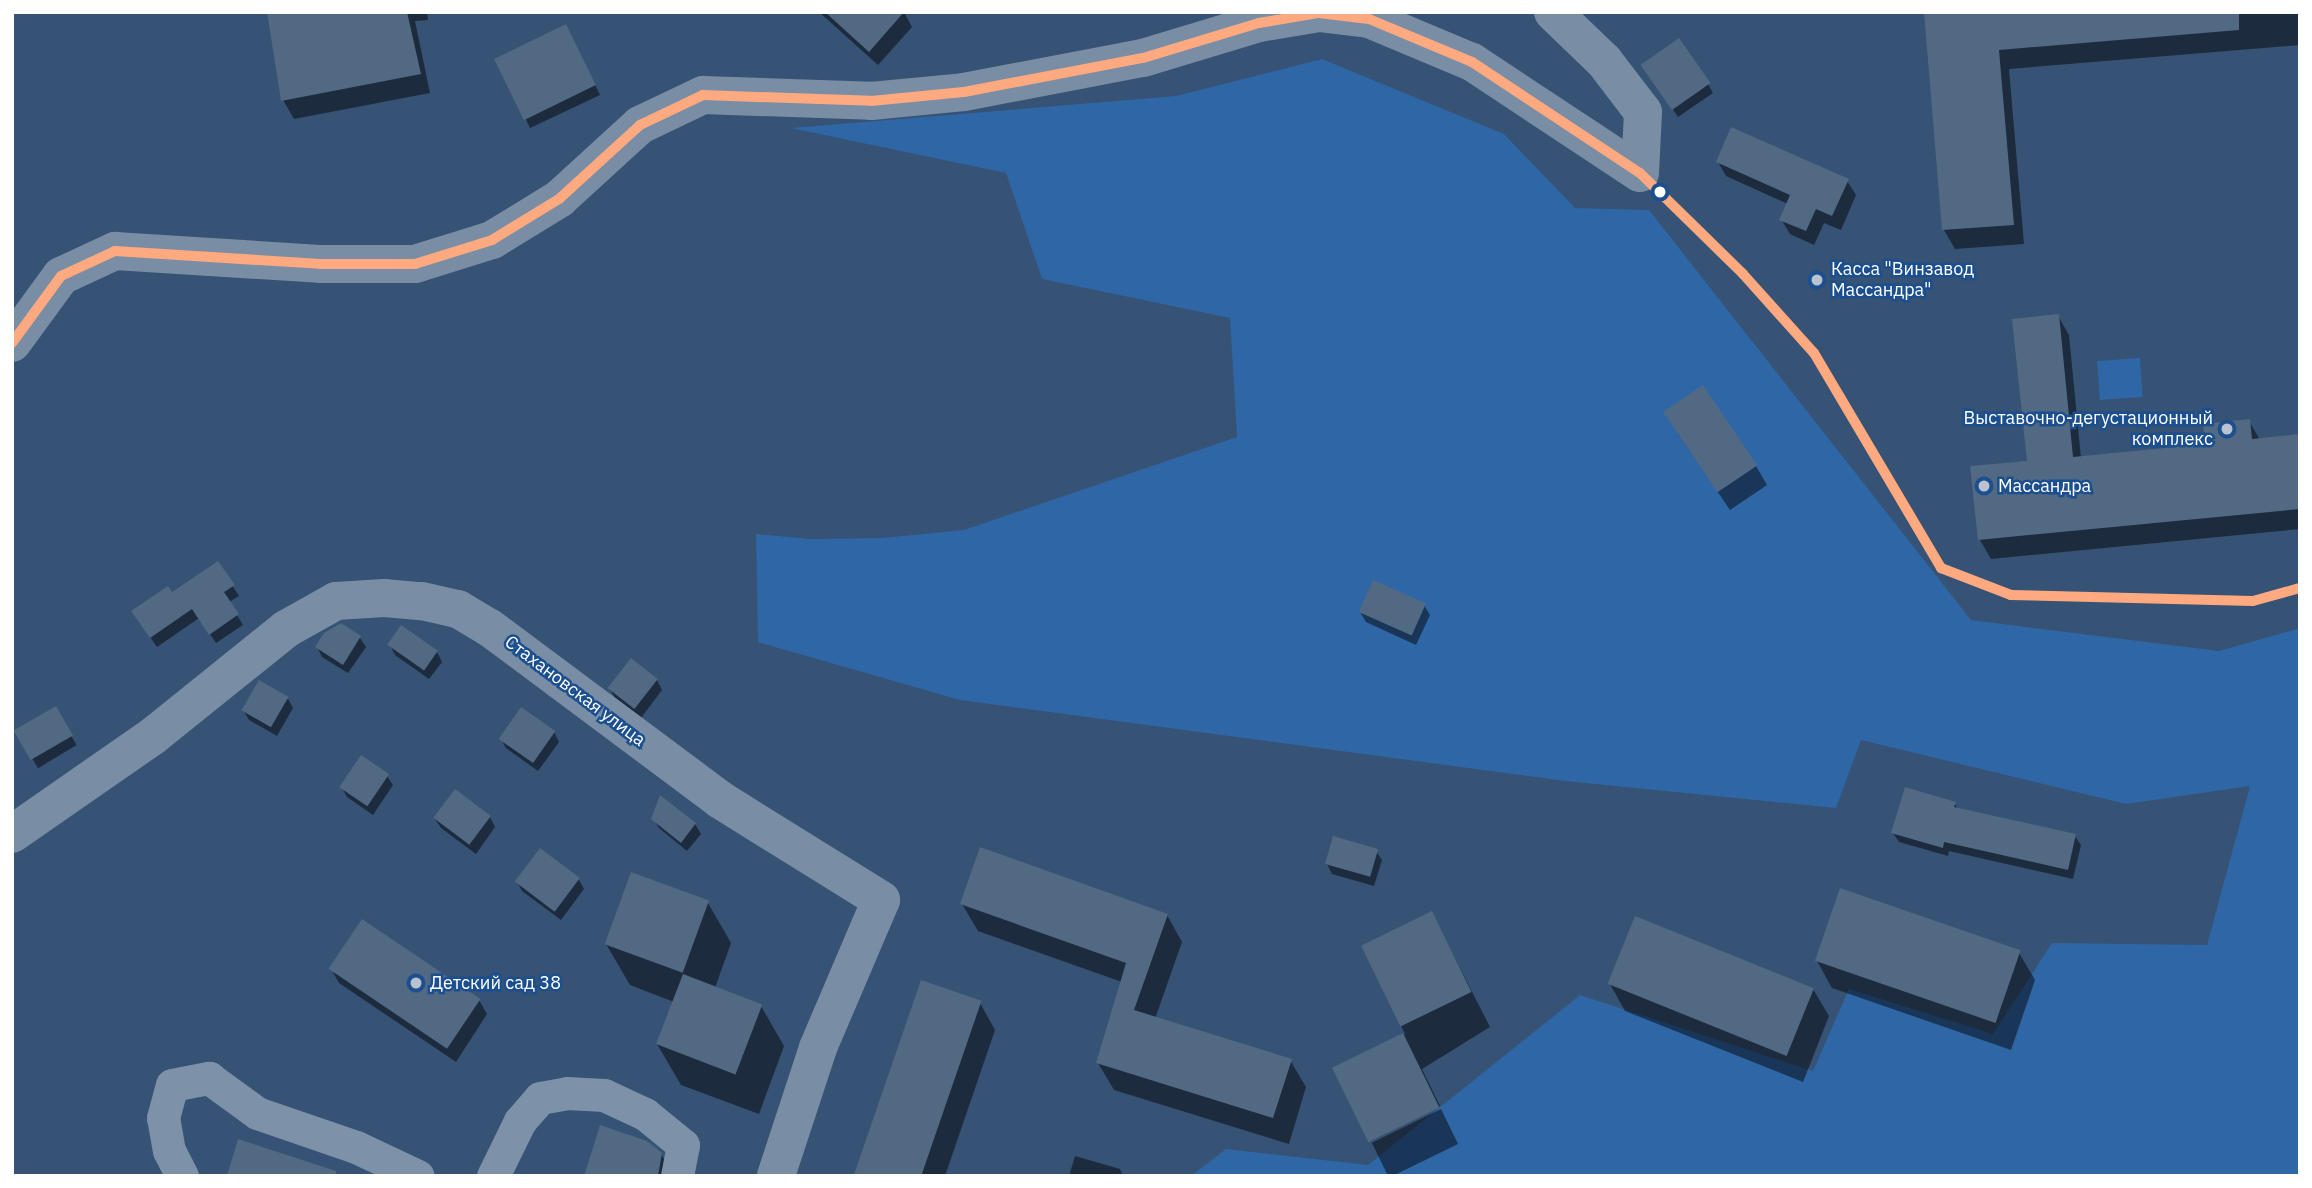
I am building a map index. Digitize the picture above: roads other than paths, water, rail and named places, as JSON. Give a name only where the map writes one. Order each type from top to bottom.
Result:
[{"type":"main road","points":[[12,343],[61,276],[115,251],[320,264],[415,264],[492,240],[559,199],[640,125],[703,95],[871,101],[964,92],[1143,58],[1259,23],[1319,13],[1369,19],[1472,62],[1640,173],[1643,112],[1604,61],[1553,12]]},
{"type":"main road","name":"Стахановская улица","points":[[12,834],[153,736],[286,629],[336,601],[384,598],[422,601],[458,609],[489,628],[719,799],[881,900],[818,1048],[776,1176]]},
{"type":"street","points":[[182,1176],[169,1151],[163,1118],[172,1085],[209,1078],[257,1113],[356,1147],[418,1176]]},
{"type":"street","points":[[493,1176],[526,1113],[540,1098],[567,1093],[604,1095],[645,1114],[683,1145],[677,1176]]},
{"type":"place","name":"Касса \"Винзавод Массандра\"","points":[[1817,280]]},
{"type":"place","name":"Выставочно-дегустационный комплекс","points":[[2227,429]]},
{"type":"place","name":"Массандра","points":[[1984,486]]},
{"type":"place","name":"Детский сад 38","points":[[416,983]]}]
